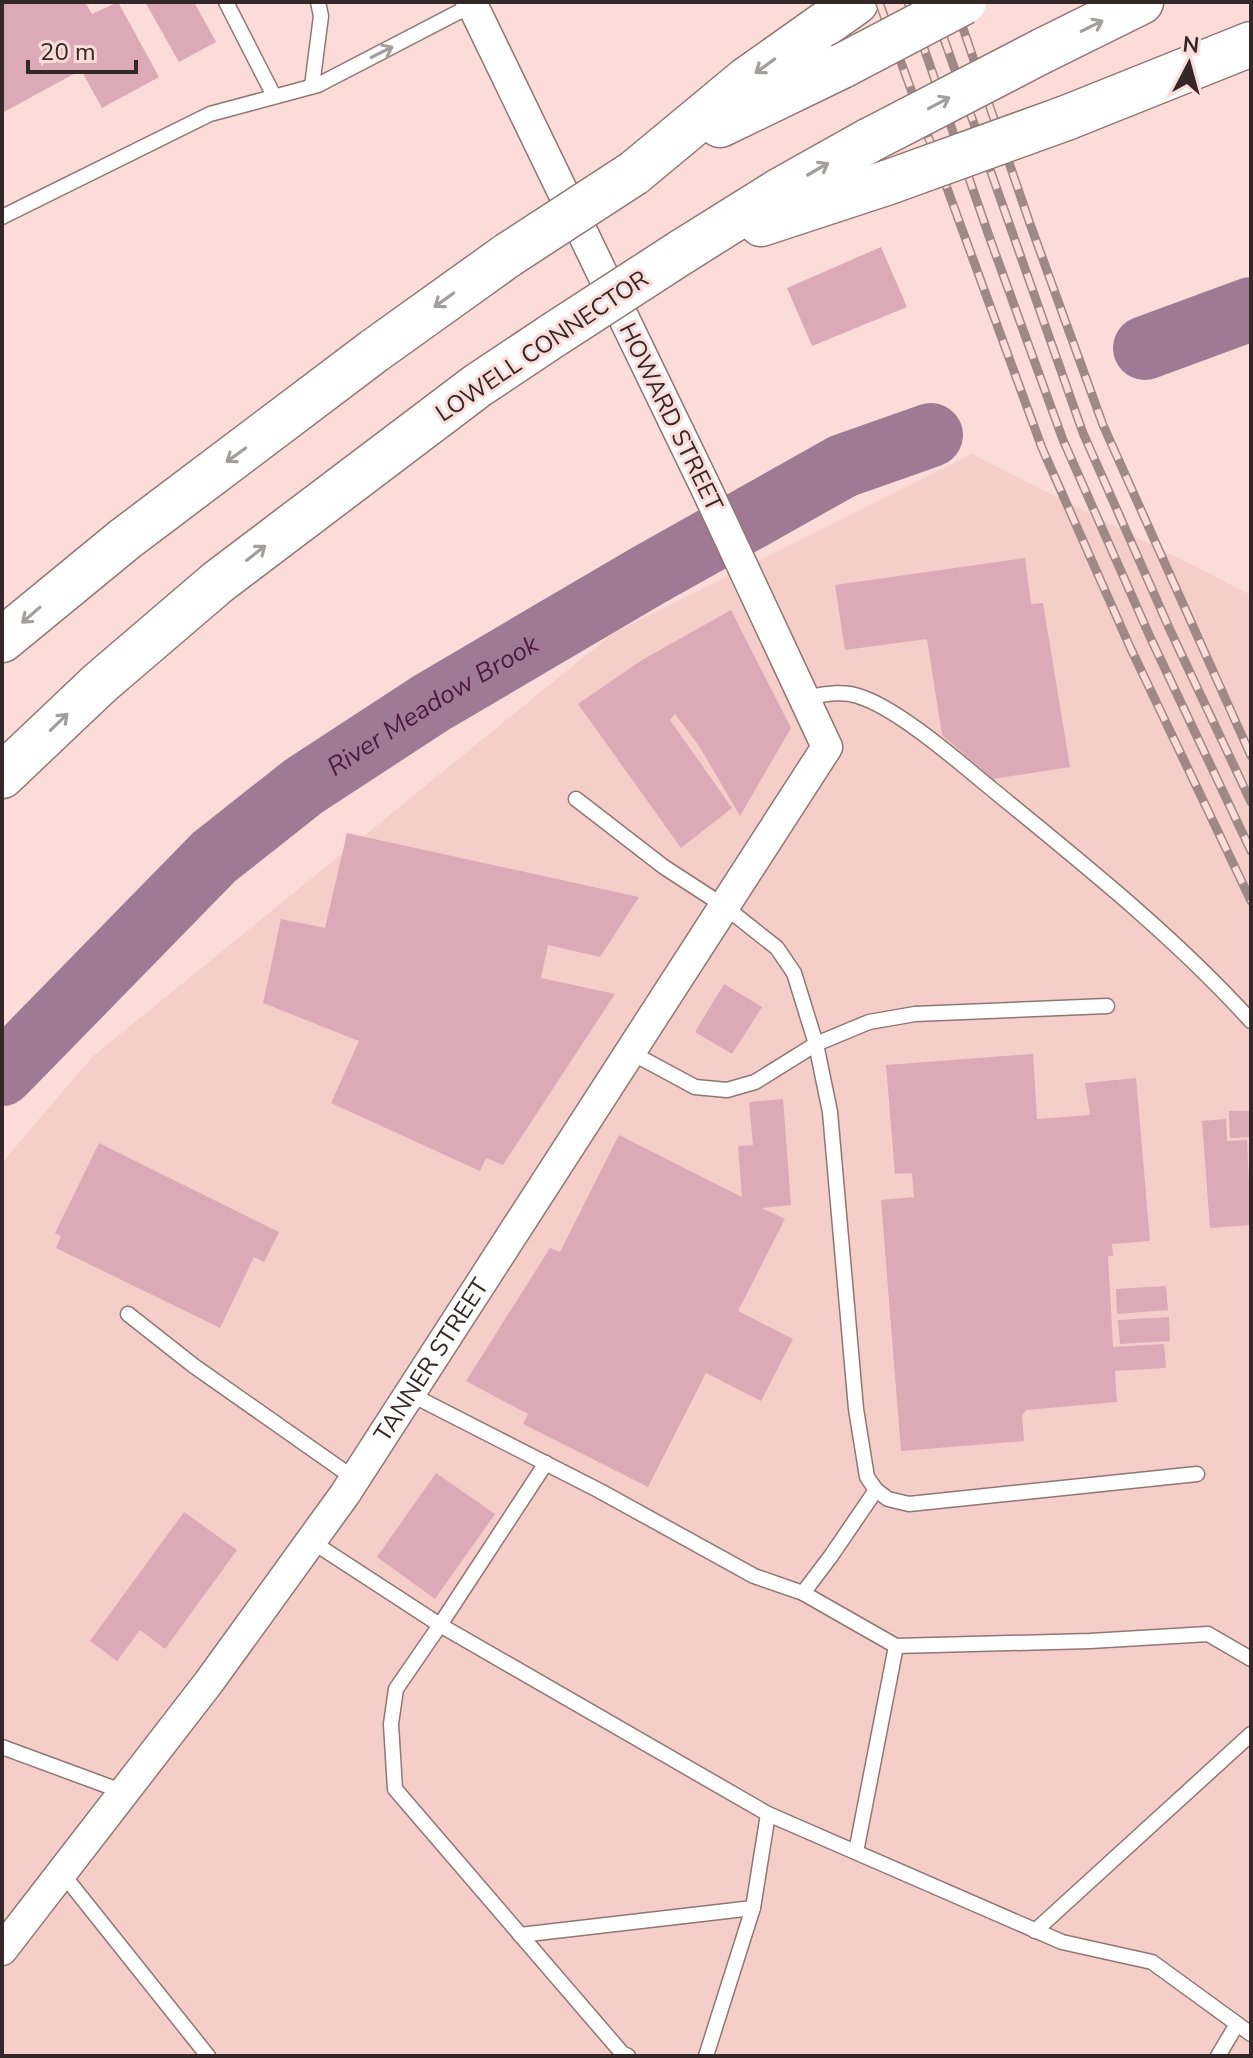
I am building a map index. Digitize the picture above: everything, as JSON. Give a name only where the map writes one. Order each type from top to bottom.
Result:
[{"type":"highway","points":[[2,640],[148,521],[508,255],[634,173],[740,114],[842,66],[964,2]]},
{"type":"highway","name":"LOWELL CONNECTOR","points":[[2,776],[110,673],[218,582],[477,386],[779,191],[870,140],[1141,2]]},
{"type":"highway","points":[[634,173],[746,80],[842,11]]},
{"type":"highway","points":[[680,253],[1066,118],[1251,44]]},
{"type":"street","name":"HOWARD STREET","points":[[472,3],[827,747]]},
{"type":"street","name":"TANNER STREET","points":[[2,1950],[209,1682],[355,1479],[827,747]]},
{"type":"lane","points":[[226,2],[274,96]]},
{"type":"lane","points":[[312,86],[321,16],[318,2]]},
{"type":"lane","points":[[2,217],[210,114],[318,85],[472,3]]},
{"type":"lane","points":[[804,698],[835,693],[857,695],[881,706],[952,756],[1087,867],[1207,972],[1251,1021]]},
{"type":"lane","points":[[576,799],[777,948],[794,973],[816,1044],[830,1112],[856,1409],[867,1477],[876,1490],[888,1499],[909,1504],[1197,1474]]},
{"type":"lane","points":[[630,1052],[695,1087],[727,1090],[755,1082],[816,1044],[869,1022],[915,1014],[1107,1006]]},
{"type":"lane","points":[[128,1314],[194,1366],[355,1479]]},
{"type":"lane","points":[[410,1394],[546,1463],[754,1576],[803,1593],[896,1646],[1090,1641],[1208,1634],[1251,1659]]},
{"type":"lane","points":[[546,1463],[396,1689],[391,1724],[395,1789],[622,2053],[628,2056]]},
{"type":"lane","points":[[803,1593],[876,1490]]},
{"type":"lane","points":[[311,1541],[440,1625],[768,1814],[1062,1942],[1152,1962],[1251,2034]]},
{"type":"lane","points":[[856,1852],[896,1646]]},
{"type":"lane","points":[[1035,1931],[1251,1734]]},
{"type":"lane","points":[[2,1747],[124,1792]]},
{"type":"lane","points":[[706,2056],[753,1908],[768,1814]]},
{"type":"lane","points":[[62,1873],[208,2056]]},
{"type":"lane","points":[[520,1935],[753,1908]]},
{"type":"lane","points":[[1218,2056],[1237,2024]]},
{"type":"shaded area","points":[[972,454],[1251,595],[1251,2056],[2,2056],[2,1163],[92,1057],[612,634]]},
{"type":"building","points":[[2,2],[85,2],[92,14],[118,2],[159,77],[102,108],[81,70],[2,113]]},
{"type":"building","points":[[145,2],[194,2],[216,42],[179,62]]},
{"type":"building","points":[[881,247],[907,307],[812,346],[787,288]]},
{"type":"building","points":[[1025,558],[1031,604],[1043,603],[1070,767],[993,779],[942,735],[927,639],[845,650],[835,585]]},
{"type":"building","points":[[731,610],[791,728],[740,816],[699,746],[675,714],[670,720],[732,808],[681,848],[578,704],[642,660]]},
{"type":"building","points":[[347,833],[639,897],[600,957],[548,945],[541,978],[615,994],[503,1165],[486,1158],[480,1171],[331,1103],[359,1041],[263,1003],[281,919],[325,928]]},
{"type":"building","points":[[724,984],[762,1007],[732,1054],[695,1032]]},
{"type":"building","points":[[1033,1054],[1037,1119],[1090,1115],[1085,1083],[1136,1078],[1150,1241],[1112,1244],[1113,1256],[1108,1256],[1113,1347],[1164,1344],[1166,1368],[1115,1371],[1117,1402],[1026,1410],[1022,1416],[1024,1441],[901,1451],[881,1200],[914,1197],[912,1173],[895,1174],[886,1065]]},
{"type":"building","points":[[783,1099],[791,1205],[762,1208],[785,1219],[738,1311],[793,1339],[761,1401],[706,1373],[648,1487],[523,1424],[528,1414],[466,1381],[550,1248],[560,1252],[619,1135],[742,1197],[738,1146],[753,1145],[749,1102]]},
{"type":"building","points":[[1229,1111],[1251,1111],[1251,1137],[1230,1138]]},
{"type":"building","points":[[1226,1119],[1227,1141],[1247,1140],[1251,1225],[1210,1228],[1202,1121]]},
{"type":"building","points":[[99,1143],[279,1232],[264,1262],[254,1257],[220,1328],[56,1248],[61,1236],[55,1233]]},
{"type":"building","points":[[1166,1286],[1168,1310],[1117,1314],[1116,1289]]},
{"type":"building","points":[[1169,1317],[1170,1341],[1120,1344],[1118,1320]]},
{"type":"building","points":[[436,1473],[495,1514],[435,1599],[377,1557]]},
{"type":"building","points":[[184,1512],[237,1550],[165,1649],[140,1630],[117,1661],[90,1641]]},
{"type":"waterway","name":"River Meadow Brook","points":[[1145,348],[1251,309]]},
{"type":"waterway","name":"River Meadow Brook","points":[[2,1074],[214,857],[304,786],[431,703],[843,466],[931,435]]},
{"type":"railway","points":[[879,2],[1042,448],[1130,647],[1251,901]]},
{"type":"railway","points":[[908,2],[1063,440],[1151,639],[1251,851]]},
{"type":"railway","points":[[931,2],[1083,433],[1170,630],[1251,802]]},
{"type":"railway","points":[[954,2],[1103,425],[1251,756]]}]
